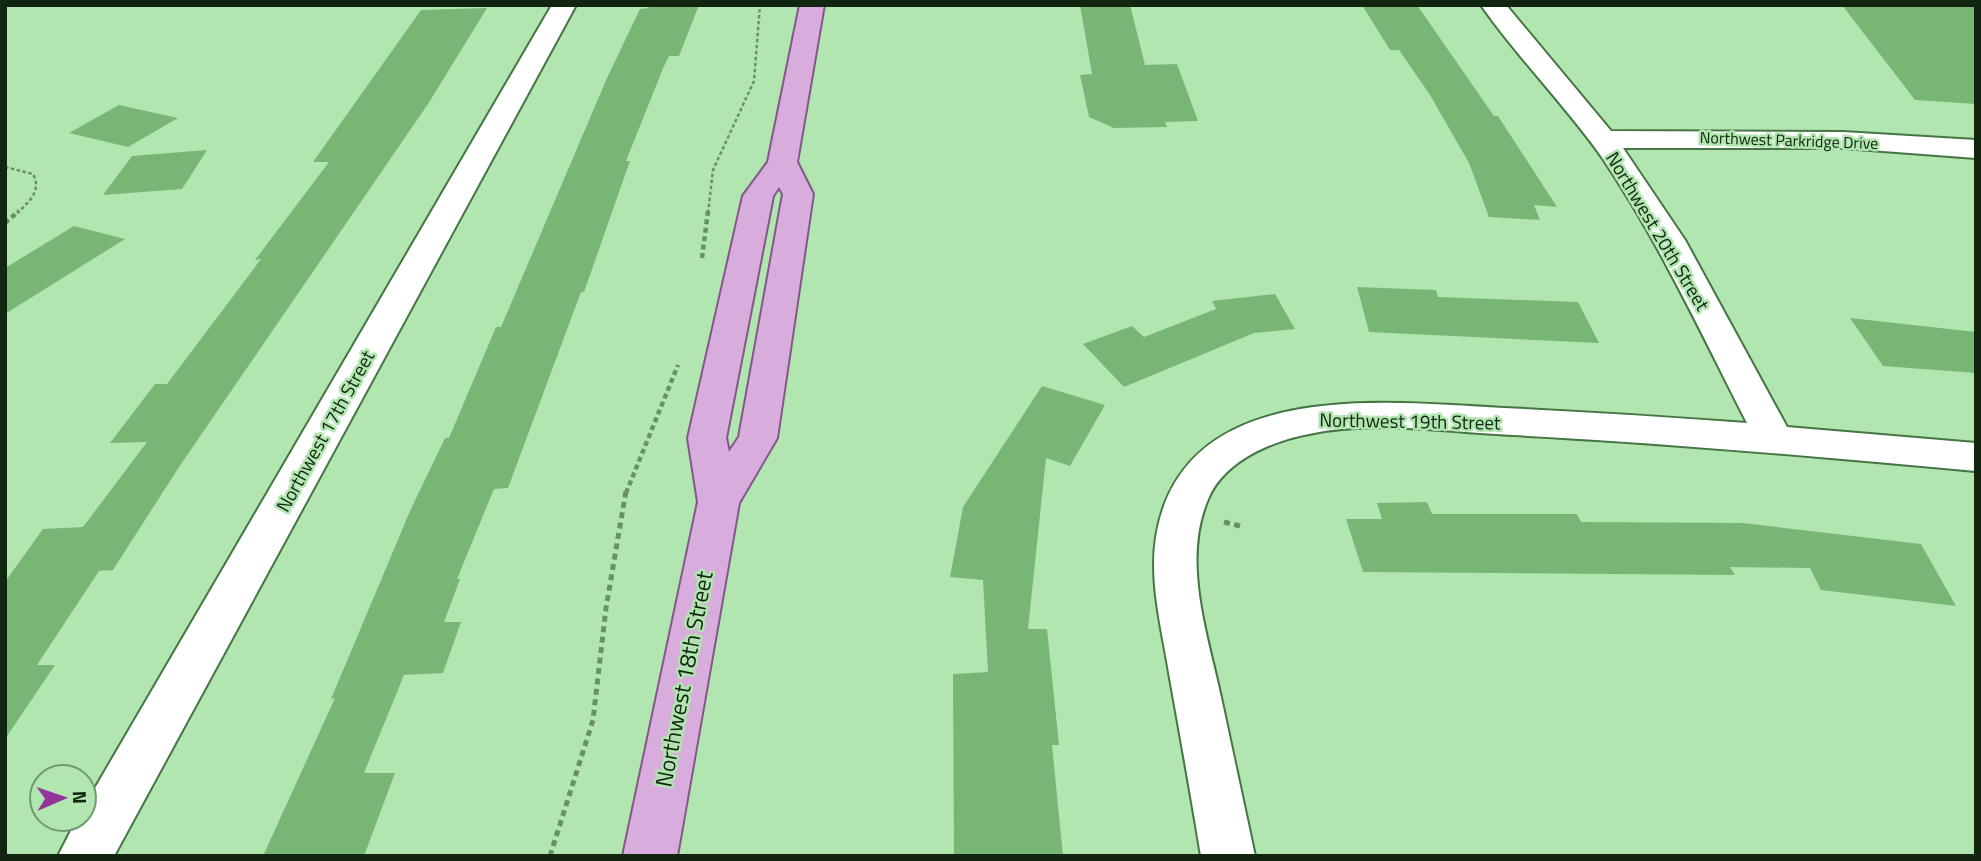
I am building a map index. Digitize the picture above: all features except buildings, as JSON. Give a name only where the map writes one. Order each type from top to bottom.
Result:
[{"type":"main road","name":"Northwest 18th Street","points":[[719,502],[707,438],[758,196],[782,162],[813,5]]},
{"type":"main road","name":"Northwest 18th Street","points":[[650,856],[719,502],[758,438],[798,194],[782,162]]},
{"type":"street","name":"Northwest 17th Street","points":[[85,856],[564,5]]},
{"type":"street","name":"Northwest 20th Street","points":[[1493,5],[1603,139],[1667,240],[1774,439]]},
{"type":"street","name":"Northwest Parkridge Drive","points":[[1603,139],[1830,140],[1976,149]]},
{"type":"street","name":"Northwest 19th Street","points":[[1228,856],[1176,584],[1174,549],[1181,512],[1193,489],[1204,472],[1235,446],[1292,423],[1362,416],[1518,422],[1774,439],[1976,457]]},
{"type":"path","points":[[701,267],[713,170],[754,81],[760,5]]},
{"type":"path","points":[[5,166],[33,174],[37,182],[33,199],[5,223]]},
{"type":"path","points":[[550,856],[593,720],[606,608],[627,487],[664,405],[681,354]]}]
